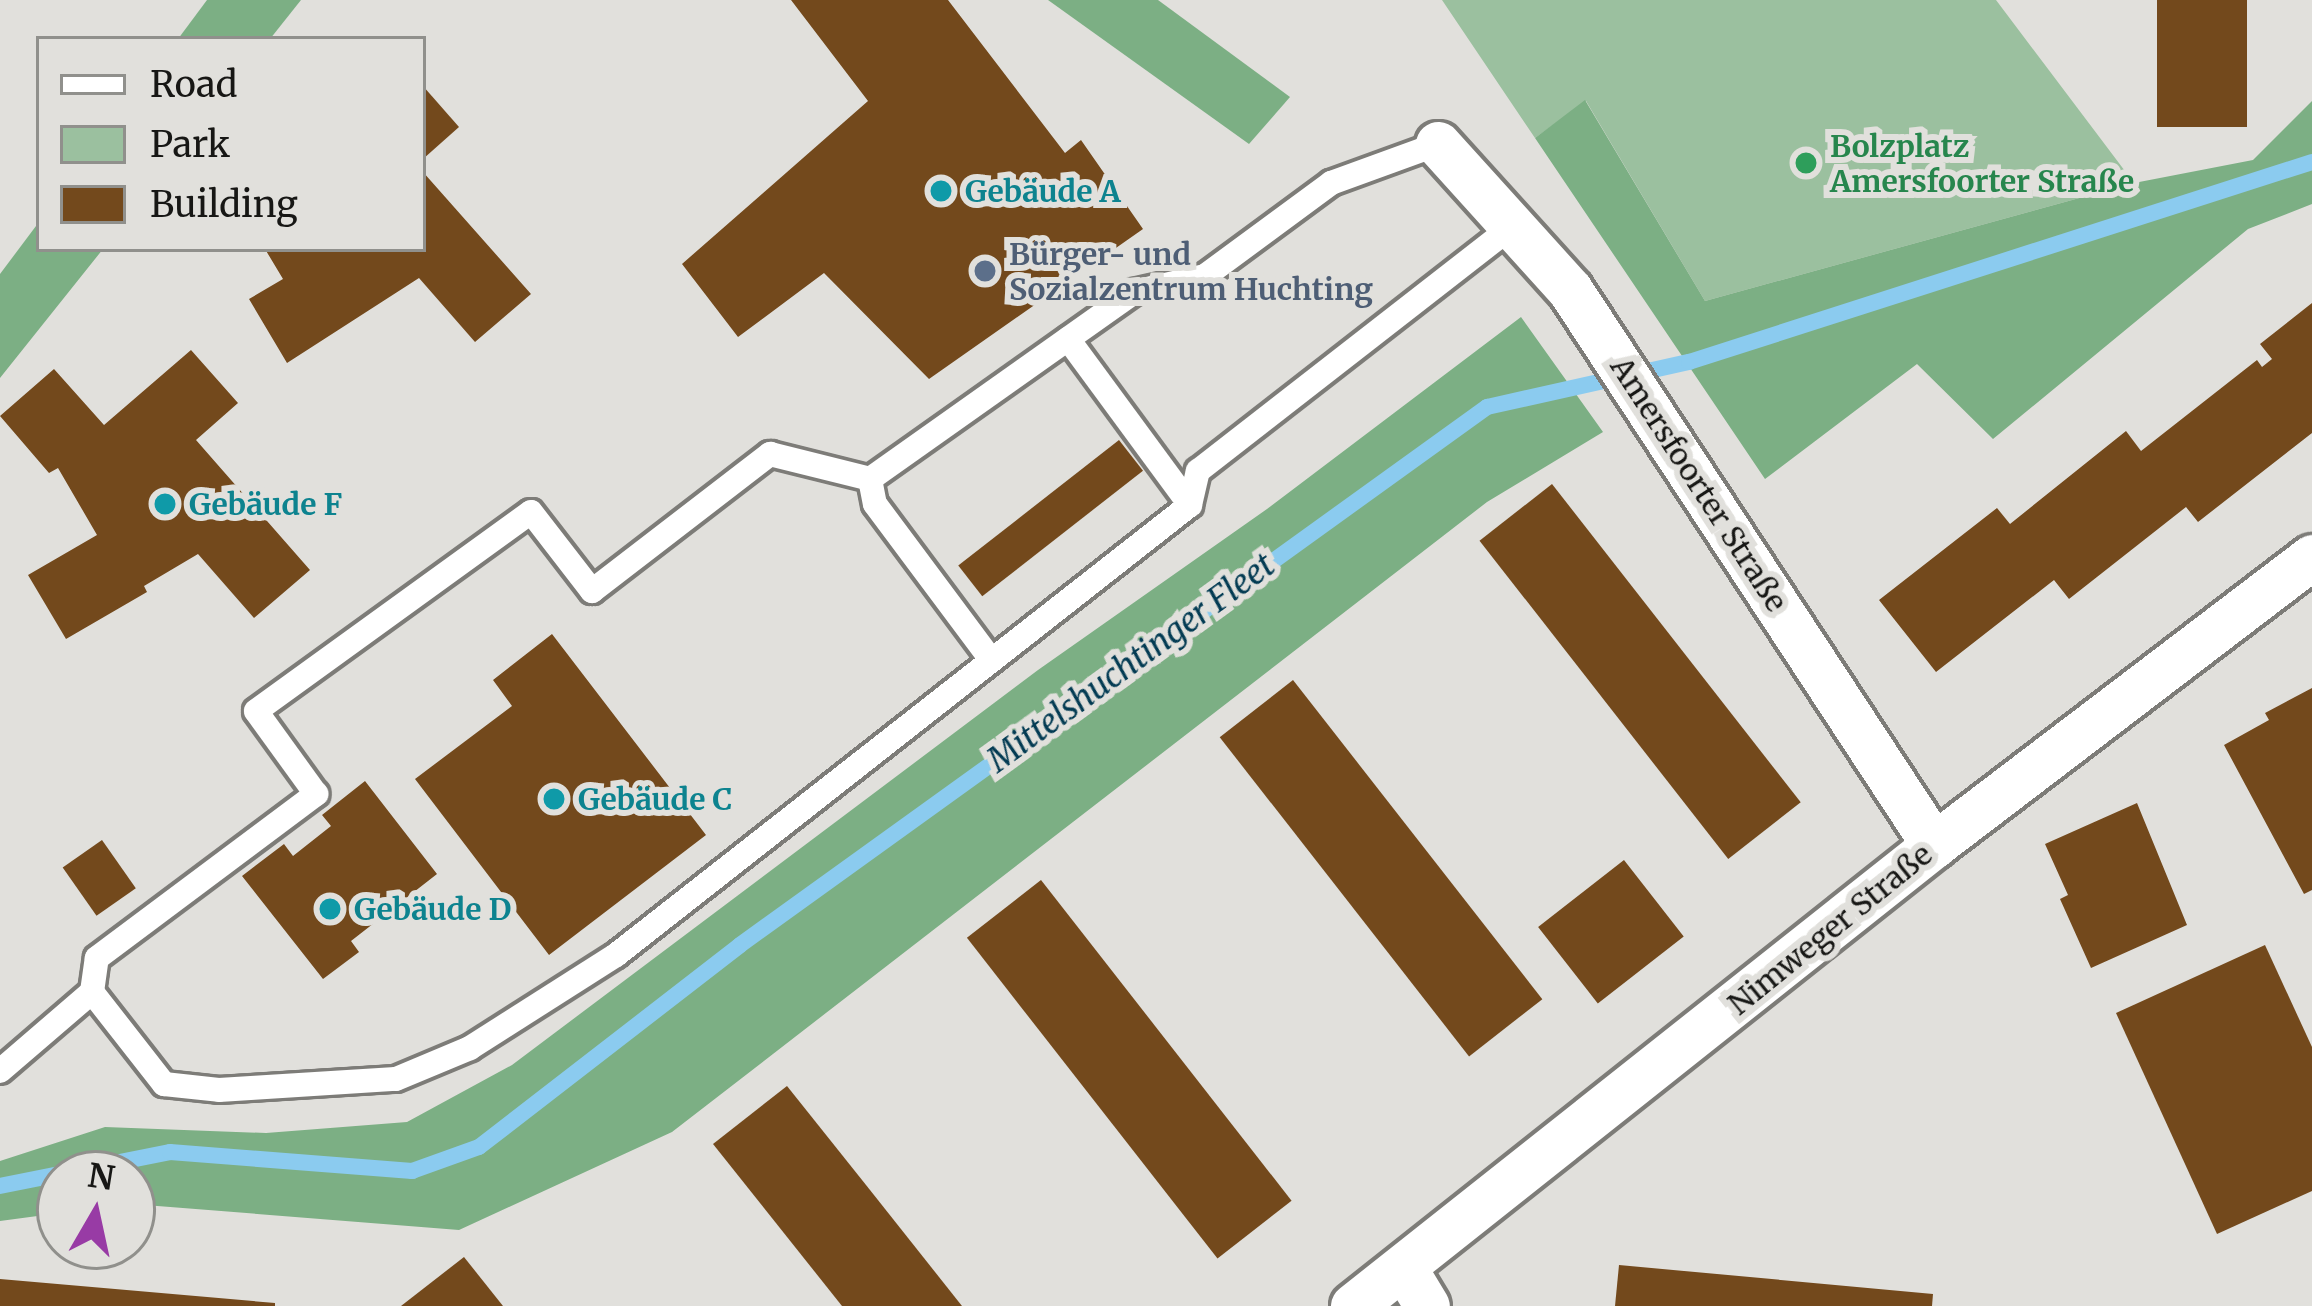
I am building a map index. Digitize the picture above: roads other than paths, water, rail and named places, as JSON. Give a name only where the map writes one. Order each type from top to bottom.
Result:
[{"type":"street","name":"Amersfoorter Straße","points":[[1438,144],[1570,290],[1934,845]]},
{"type":"street","name":"Nimweger Straße","points":[[1353,1306],[1416,1287],[1934,845],[2312,557]]},
{"type":"lane","points":[[0,1071],[92,992],[97,958],[316,794],[256,711],[531,512],[592,591],[770,454],[870,479],[1134,292],[1205,276],[1331,183],[1438,144]]},
{"type":"lane","points":[[92,992],[164,1084],[219,1090],[396,1079],[470,1048],[616,955],[989,657],[1190,505],[1198,471],[1511,227]]},
{"type":"lane","points":[[1068,339],[1190,505]]},
{"type":"lane","points":[[870,479],[875,504],[989,657]]},
{"type":"waterway","name":"Mittelshuchtinger Fleet","points":[[0,1186],[170,1152],[412,1171],[479,1147],[740,945],[1487,407],[1689,362],[2312,162]]},
{"type":"place","name":"Bolzplatz Amersfoorter Straße","points":[[1806,163]]},
{"type":"place","name":"Gebäude A","points":[[941,191]]},
{"type":"place","name":"Bürger- und Sozialzentrum Huchting","points":[[985,271]]},
{"type":"place","name":"Gebäude F","points":[[165,504]]},
{"type":"place","name":"Gebäude C","points":[[554,799]]},
{"type":"place","name":"Gebäude D","points":[[330,909]]}]
